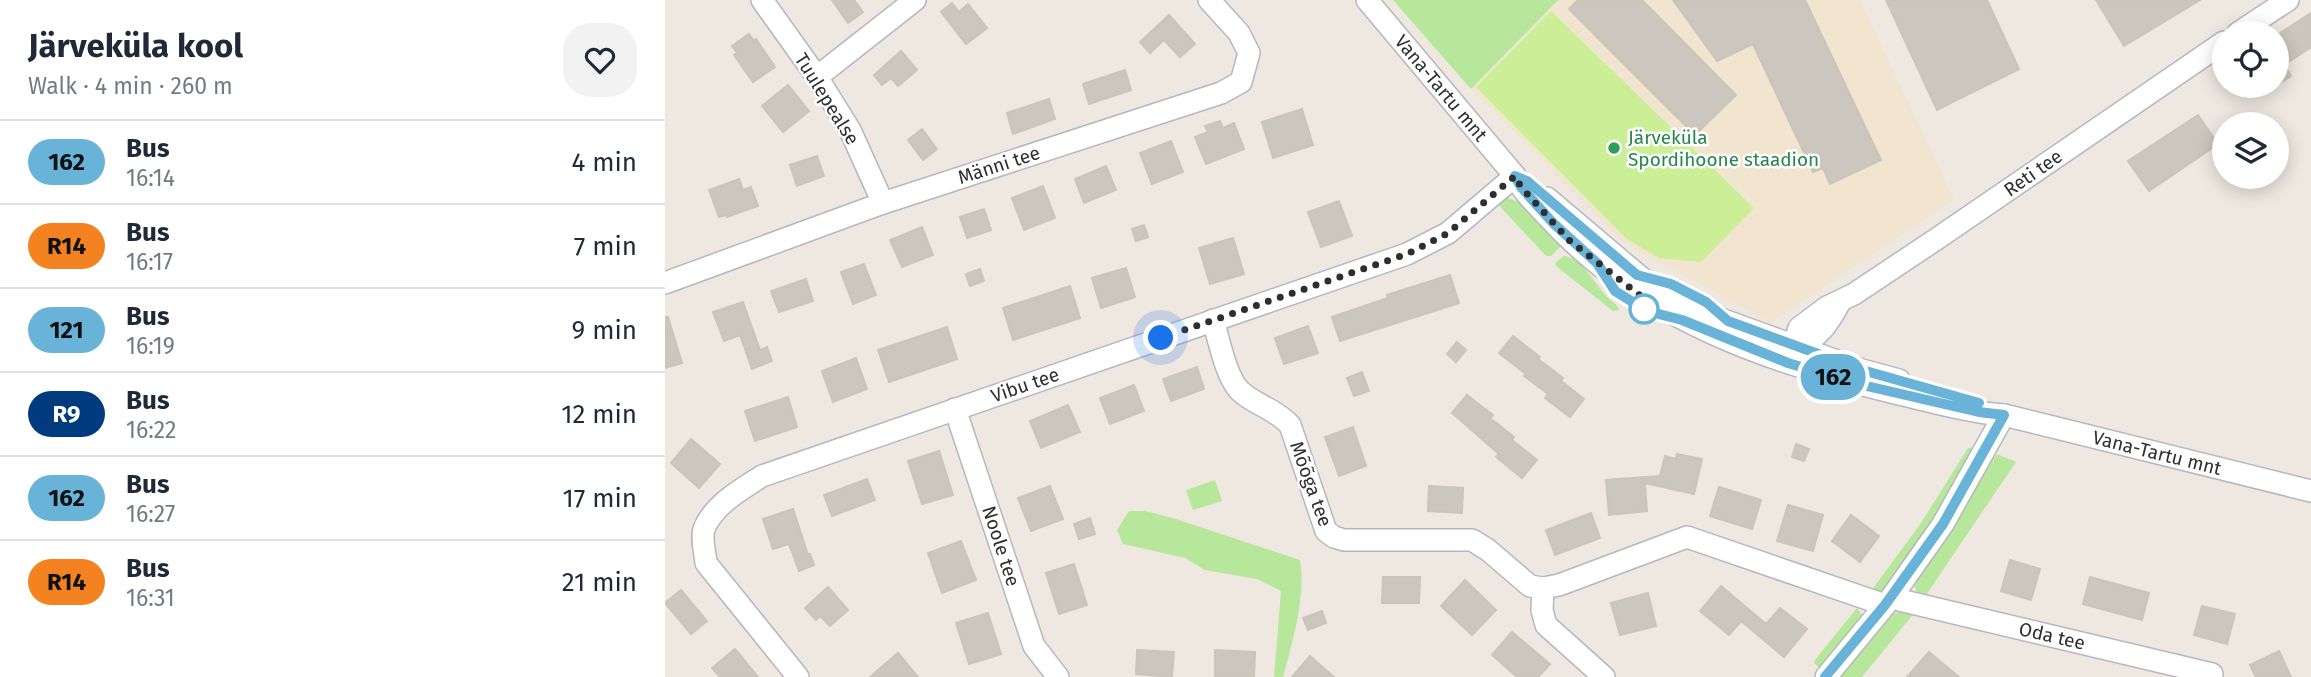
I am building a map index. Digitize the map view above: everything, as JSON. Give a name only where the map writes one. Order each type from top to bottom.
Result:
[{"type":"street","name":"Tuulepealse","points":[[762,0],[817,77],[850,130],[883,203]]},
{"type":"street","points":[[817,77],[915,0]]},
{"type":"street","name":"Männi tee","points":[[665,283],[883,203],[1220,93],[1241,82],[1249,53],[1239,33],[1209,0]]},
{"type":"street","name":"Vana-Tartu mnt","points":[[1367,0],[1515,176],[1521,187],[1570,241],[1646,300],[1682,320],[1791,355],[1858,384],[1979,412],[2004,415],[2311,491]]},
{"type":"street","points":[[2256,21],[2288,0]]},
{"type":"street","name":"Reti tee","points":[[1791,355],[1799,328],[1826,307],[1840,302],[1938,238],[2212,50]]},
{"type":"street","name":"Vibu tee","points":[[798,677],[706,562],[704,529],[719,508],[762,476],[1407,254],[1439,239],[1515,176]]},
{"type":"street","name":"Mõõga tee","points":[[1213,320],[1232,381],[1241,392],[1279,413],[1290,425],[1325,531],[1344,540],[1472,540],[1488,550],[1530,586],[1543,588]]},
{"type":"street","name":"Noole tee","points":[[955,409],[1034,646],[1058,677]]},
{"type":"street","points":[[1826,677],[1888,602],[1943,524],[2004,415]]},
{"type":"street","points":[[1604,677],[1546,625],[1542,610],[1543,588],[1559,585],[1687,537],[1888,602]]},
{"type":"street","name":"Oda tee","points":[[1888,602],[2212,674]]},
{"type":"shaded area","points":[[1558,0],[1860,0],[1954,199],[1771,323],[1624,243],[1471,89]]},
{"type":"green space","points":[[1393,0],[1558,0],[1471,89]]},
{"type":"green space","name":"Järveküla Spordihoone staadion","points":[[1551,11],[1754,208],[1701,262],[1659,258],[1627,239],[1476,87]]},
{"type":"green space","points":[[1506,197],[1526,205],[1563,244],[1551,256],[1546,256],[1495,201]]},
{"type":"green space","points":[[1564,256],[1583,267],[1619,310],[1613,311],[1556,266],[1556,262]]},
{"type":"green space","points":[[1976,447],[1954,492],[1915,551],[1883,591],[1869,594],[1921,523],[1968,448]]},
{"type":"green space","points":[[1997,454],[2016,462],[1924,598],[1916,590],[1914,579]]},
{"type":"green space","points":[[1215,480],[1222,501],[1193,510],[1186,490]]},
{"type":"green space","points":[[1129,511],[1145,511],[1176,519],[1300,560],[1300,604],[1283,677],[1274,677],[1281,591],[1257,579],[1205,570],[1185,558],[1123,544],[1117,530]]},
{"type":"green space","points":[[1857,608],[1863,616],[1823,671],[1814,663],[1815,660]]},
{"type":"green space","points":[[1901,611],[1915,612],[1862,677],[1835,677],[1891,615]]},
{"type":"building","points":[[832,0],[854,0],[863,12],[848,23]]},
{"type":"building","points":[[1578,0],[1642,0],[1736,95],[1695,135],[1569,9]]},
{"type":"building","points":[[1673,0],[1805,0],[1881,160],[1830,184],[1823,168],[1813,172],[1753,44],[1717,61]]},
{"type":"building","points":[[1886,0],[1987,0],[2019,69],[1937,110]]},
{"type":"building","points":[[2096,0],[2200,0],[2124,46]]},
{"type":"building","points":[[952,3],[959,12],[968,4],[987,28],[966,44],[941,12]]},
{"type":"building","points":[[2311,13],[2311,47],[2289,62],[2289,27]]},
{"type":"building","points":[[1169,15],[1195,44],[1180,57],[1164,40],[1150,53],[1140,42]]},
{"type":"building","points":[[749,34],[754,41],[756,39],[775,67],[753,82],[734,55],[737,53],[732,46]]},
{"type":"building","points":[[901,51],[917,70],[898,86],[891,78],[882,85],[874,75]]},
{"type":"building","points":[[1125,70],[1131,90],[1089,104],[1083,84]]},
{"type":"building","points":[[788,85],[809,111],[783,132],[762,106]]},
{"type":"building","points":[[1049,99],[1055,119],[1013,134],[1007,113]]},
{"type":"building","points":[[1302,109],[1313,145],[1273,158],[1262,122]]},
{"type":"building","points":[[2198,115],[2212,135],[2212,148],[2149,191],[2128,161]]},
{"type":"building","points":[[1220,121],[1223,128],[1234,123],[1244,149],[1206,164],[1195,137],[1208,132],[1205,126]]},
{"type":"building","points":[[922,129],[937,149],[923,160],[908,140]]},
{"type":"building","points":[[1171,141],[1183,172],[1152,184],[1140,153]]},
{"type":"building","points":[[817,156],[824,176],[797,186],[790,165]]},
{"type":"building","points":[[1106,166],[1116,190],[1084,203],[1075,179]]},
{"type":"building","points":[[739,179],[743,190],[751,187],[758,206],[727,217],[719,217],[709,190]]},
{"type":"building","points":[[1043,186],[1055,218],[1024,230],[1012,198]]},
{"type":"building","points":[[1339,201],[1352,236],[1321,247],[1308,212]]},
{"type":"building","points":[[984,209],[991,230],[967,238],[960,217]]},
{"type":"building","points":[[1144,225],[1148,237],[1136,241],[1132,229]]},
{"type":"building","points":[[922,227],[933,255],[902,267],[890,240]]},
{"type":"building","points":[[1233,238],[1244,274],[1210,284],[1199,248]]},
{"type":"building","points":[[864,264],[876,295],[853,304],[841,272]]},
{"type":"building","points":[[1126,268],[1135,297],[1101,308],[1092,278]]},
{"type":"building","points":[[980,269],[984,281],[970,286],[966,274]]},
{"type":"building","points":[[1450,275],[1459,303],[1340,341],[1332,317],[1388,298],[1387,295]]},
{"type":"building","points":[[806,279],[813,301],[779,312],[771,291]]},
{"type":"building","points":[[1070,286],[1080,318],[1013,340],[1003,308]]},
{"type":"building","points":[[743,302],[760,350],[767,347],[772,361],[752,369],[740,335],[724,341],[713,312]]},
{"type":"building","points":[[665,317],[668,317],[682,363],[665,368]]},
{"type":"building","points":[[1308,326],[1318,353],[1284,364],[1275,338]]},
{"type":"building","points":[[947,327],[957,359],[889,382],[878,350]]},
{"type":"building","points":[[1513,336],[1540,357],[1538,359],[1563,378],[1561,381],[1584,399],[1570,417],[1545,398],[1548,394],[1499,353]]},
{"type":"building","points":[[1457,342],[1466,350],[1456,362],[1447,354]]},
{"type":"building","points":[[856,358],[867,389],[833,402],[822,371]]},
{"type":"building","points":[[1197,367],[1204,389],[1171,401],[1163,379]]},
{"type":"building","points":[[1362,372],[1369,391],[1354,396],[1347,378]]},
{"type":"building","points":[[1134,385],[1144,411],[1110,424],[1100,398]]},
{"type":"building","points":[[1467,395],[1493,415],[1490,418],[1537,460],[1522,478],[1496,457],[1499,454],[1452,413]]},
{"type":"building","points":[[788,397],[797,427],[755,441],[745,411]]},
{"type":"building","points":[[1068,405],[1080,432],[1041,448],[1030,421]]},
{"type":"building","points":[[1353,427],[1366,466],[1339,476],[1325,437]]},
{"type":"building","points":[[691,439],[720,464],[699,488],[671,463]]},
{"type":"building","points":[[1796,444],[1809,449],[1804,461],[1792,457]]},
{"type":"building","points":[[939,451],[953,495],[922,504],[908,461]]},
{"type":"building","points":[[1677,454],[1702,459],[1694,494],[1645,483],[1647,511],[1609,515],[1606,480],[1660,476],[1665,456],[1676,459]]},
{"type":"building","points":[[867,479],[875,500],[832,516],[824,495]]},
{"type":"building","points":[[1050,486],[1063,519],[1031,531],[1018,498]]},
{"type":"building","points":[[1429,486],[1463,488],[1462,513],[1428,511]]},
{"type":"building","points":[[1719,487],[1761,500],[1752,529],[1710,516]]},
{"type":"building","points":[[1788,505],[1823,515],[1813,551],[1777,541]]},
{"type":"building","points":[[793,509],[808,555],[810,554],[814,565],[799,571],[789,544],[773,549],[763,519]]},
{"type":"building","points":[[1591,513],[1600,538],[1555,555],[1546,530]]},
{"type":"building","points":[[1851,515],[1879,536],[1860,562],[1832,541]]},
{"type":"building","points":[[1090,518],[1095,534],[1079,539],[1074,524]]},
{"type":"building","points":[[961,541],[976,580],[942,593],[928,553]]},
{"type":"building","points":[[2010,560],[2040,569],[2031,600],[2001,591]]},
{"type":"building","points":[[1074,564],[1087,605],[1059,614],[1046,573]]},
{"type":"building","points":[[1383,577],[1420,577],[1419,603],[1382,603]]},
{"type":"building","points":[[2090,577],[2149,593],[2142,620],[2083,604]]},
{"type":"building","points":[[1465,580],[1496,610],[1472,635],[1441,606]]},
{"type":"building","points":[[1721,586],[1766,624],[1780,608],[1807,629],[1784,657],[1741,621],[1729,635],[1700,611]]},
{"type":"building","points":[[828,587],[848,610],[830,626],[820,616],[816,620],[805,608]]},
{"type":"building","points":[[681,590],[707,621],[691,634],[665,603]]},
{"type":"building","points":[[1648,593],[1656,626],[1620,635],[1611,603]]},
{"type":"building","points":[[2202,606],[2235,614],[2227,644],[2194,635]]},
{"type":"building","points":[[1322,611],[1326,623],[1308,630],[1303,618]]},
{"type":"building","points":[[988,613],[1001,654],[969,664],[956,623]]},
{"type":"building","points":[[1512,632],[1550,664],[1538,677],[1517,677],[1492,655]]},
{"type":"building","points":[[735,649],[758,677],[720,677],[712,668]]},
{"type":"building","points":[[1137,650],[1174,652],[1172,677],[1136,674]]},
{"type":"building","points":[[1215,650],[1255,652],[1254,677],[1215,677]]},
{"type":"building","points":[[2279,651],[2291,677],[2256,677],[2250,665]]},
{"type":"building","points":[[1929,652],[1959,677],[1907,677]]},
{"type":"building","points":[[898,653],[918,677],[870,677]]},
{"type":"building","points":[[1310,656],[1334,677],[1292,677]]},
{"type":"bus line","name":"162","points":[[1825,677],[1885,605],[1943,524],[2004,415],[1979,412],[1858,384],[1788,363],[1682,320],[1647,311],[1615,291],[1597,263],[1553,223],[1521,187],[1515,176],[1527,181],[1637,275],[1671,284],[1706,302],[1728,321],[1862,370],[1979,403]]},
{"type":"place","name":"Järveküla Spordihoone staadion","points":[[1614,148]]},
{"type":"route","points":[[1161,338],[1407,254],[1448,233],[1515,176],[1521,187],[1570,241],[1646,300],[1644,309]]}]
